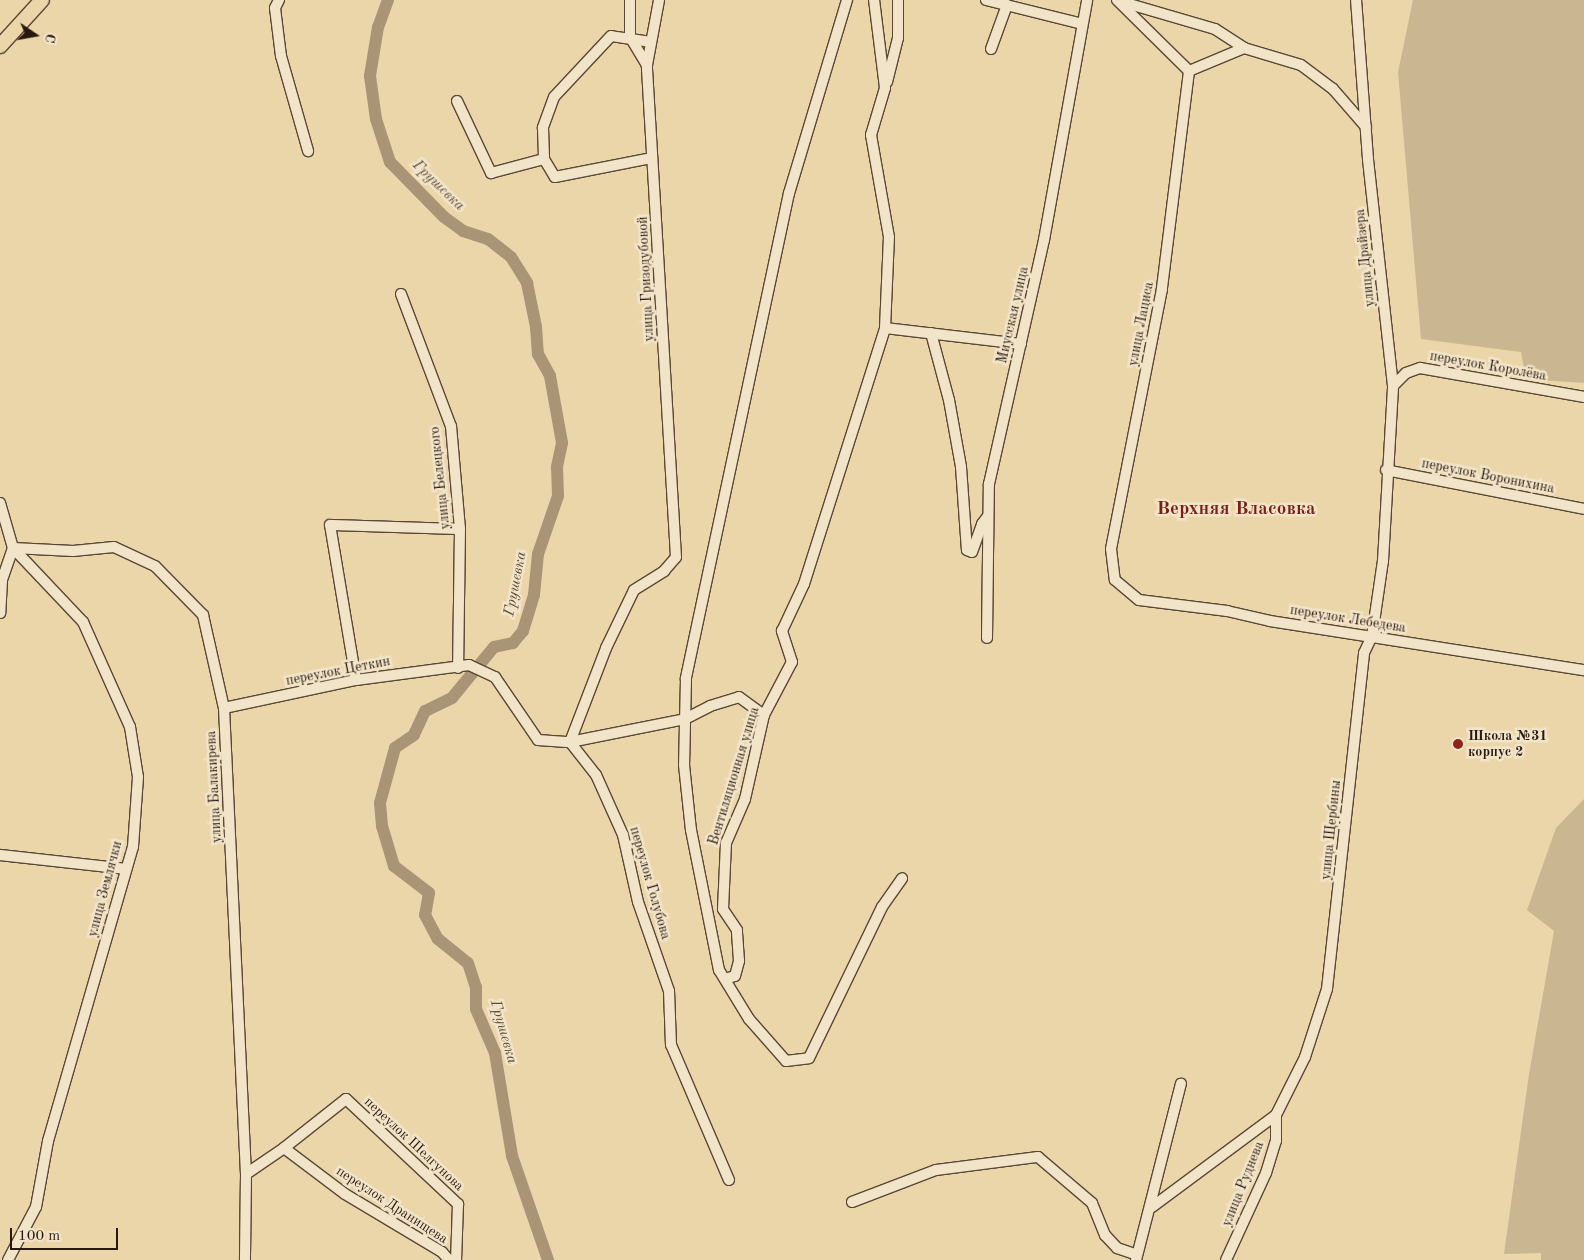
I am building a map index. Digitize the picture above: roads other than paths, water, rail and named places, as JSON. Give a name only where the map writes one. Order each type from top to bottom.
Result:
[{"type":"main road","points":[[0,46],[42,0]]},
{"type":"street","points":[[279,0],[275,8],[281,56],[308,152]]},
{"type":"street","points":[[630,0],[630,37],[647,65]]},
{"type":"street","name":"улица Гризодубовой","points":[[570,742],[606,648],[634,590],[664,571],[676,557],[647,65],[659,0]]},
{"type":"street","points":[[847,0],[789,193],[686,679],[684,765],[691,830],[719,970],[749,1019],[786,1061],[809,1058],[882,907],[902,878]]},
{"type":"street","name":"Вентиляционная улица","points":[[874,0],[885,88]]},
{"type":"street","name":"Вентиляционная улица","points":[[725,979],[735,976],[738,961],[737,930],[723,909],[726,843],[745,799],[764,715],[792,662],[782,630],[804,584],[885,328],[889,237],[872,135],[898,38],[898,0]]},
{"type":"street","points":[[986,0],[1082,24]]},
{"type":"street","name":"Миусская улица","points":[[987,638],[989,484],[1044,240],[1087,0]]},
{"type":"street","points":[[1117,0],[1215,29],[1244,48],[1301,65],[1333,89],[1366,126]]},
{"type":"street","points":[[1117,0],[1189,71],[1244,48]]},
{"type":"street","name":"улица Драйзера","points":[[1356,0],[1366,126],[1393,386]]},
{"type":"street","points":[[991,49],[1007,5]]},
{"type":"street","points":[[651,42],[641,42],[630,37],[611,36],[554,98],[543,128],[544,159],[554,177],[652,158]]},
{"type":"street","name":"улица Лациса","points":[[1115,580],[1111,548],[1162,289],[1189,71]]},
{"type":"street","points":[[457,101],[491,173],[544,159]]},
{"type":"street","name":"улица Белецкого","points":[[402,294],[451,426],[460,529],[458,668]]},
{"type":"street","points":[[885,328],[1021,344]]},
{"type":"street","points":[[932,333],[949,400],[961,467],[967,550],[972,552],[982,524],[988,516]]},
{"type":"street","name":"переулок Королёва","points":[[1393,386],[1406,372],[1420,368],[1584,397]]},
{"type":"street","name":"улица Щербины","points":[[1152,1207],[1276,1115],[1305,1057],[1327,989],[1364,654],[1372,636],[1383,561],[1386,470],[1393,386]]},
{"type":"street","name":"переулок Воронихина","points":[[1386,470],[1584,509]]},
{"type":"street","points":[[0,503],[13,548],[1,580],[0,613]]},
{"type":"street","points":[[356,680],[330,525],[460,529]]},
{"type":"street","name":"улица Балакирева","points":[[13,548],[73,551],[114,547],[155,566],[203,615],[224,708],[246,1174],[246,1260]]},
{"type":"street","name":"улица Землячки","points":[[8,1260],[36,1207],[48,1141],[133,847],[138,776],[130,727],[83,622],[13,548]]},
{"type":"street","name":"переулок Лебедева","points":[[1115,580],[1139,600],[1227,611],[1270,621],[1584,670]]},
{"type":"street","name":"переулок Цеткин","points":[[224,708],[356,680],[429,668],[458,668],[469,665],[495,677],[538,740],[570,742]]},
{"type":"street","points":[[570,742],[685,719],[739,697],[764,715]]},
{"type":"street","name":"переулок Голубова","points":[[570,742],[596,775],[623,835],[638,902],[669,991],[671,1046],[729,1180]]},
{"type":"street","points":[[0,856],[126,869]]},
{"type":"street","points":[[852,1202],[936,1170],[1038,1157],[1092,1204],[1105,1235],[1118,1248],[1137,1257],[1152,1207],[1181,1084]]},
{"type":"street","name":"переулок Шелгунова","points":[[284,1148],[346,1099],[458,1204],[456,1260]]},
{"type":"street","name":"улица Руднева","points":[[1226,1260],[1266,1173],[1276,1141],[1276,1115]]},
{"type":"street","points":[[246,1174],[284,1148]]},
{"type":"street","name":"переулок Дранищева","points":[[284,1148],[345,1194],[442,1252],[449,1260]]},
{"type":"waterway","name":"Грушевка","points":[[388,0],[378,27],[370,76],[376,119],[390,162],[444,217],[463,231],[488,239],[511,257],[527,283],[536,327],[538,354],[550,376],[562,443],[557,467],[558,496],[538,554],[534,595],[523,631],[513,643],[494,647],[452,698],[425,711],[414,735],[395,748],[380,803],[382,826],[394,866],[429,893],[425,915],[438,939],[468,963],[476,987],[476,1009],[495,1053],[512,1156],[548,1260]]},
{"type":"place","name":"Школа №31 корпус 2","points":[[1458,744]]},
{"type":"district","name":"Верхняя Власовка","points":[[1236,510]]}]
